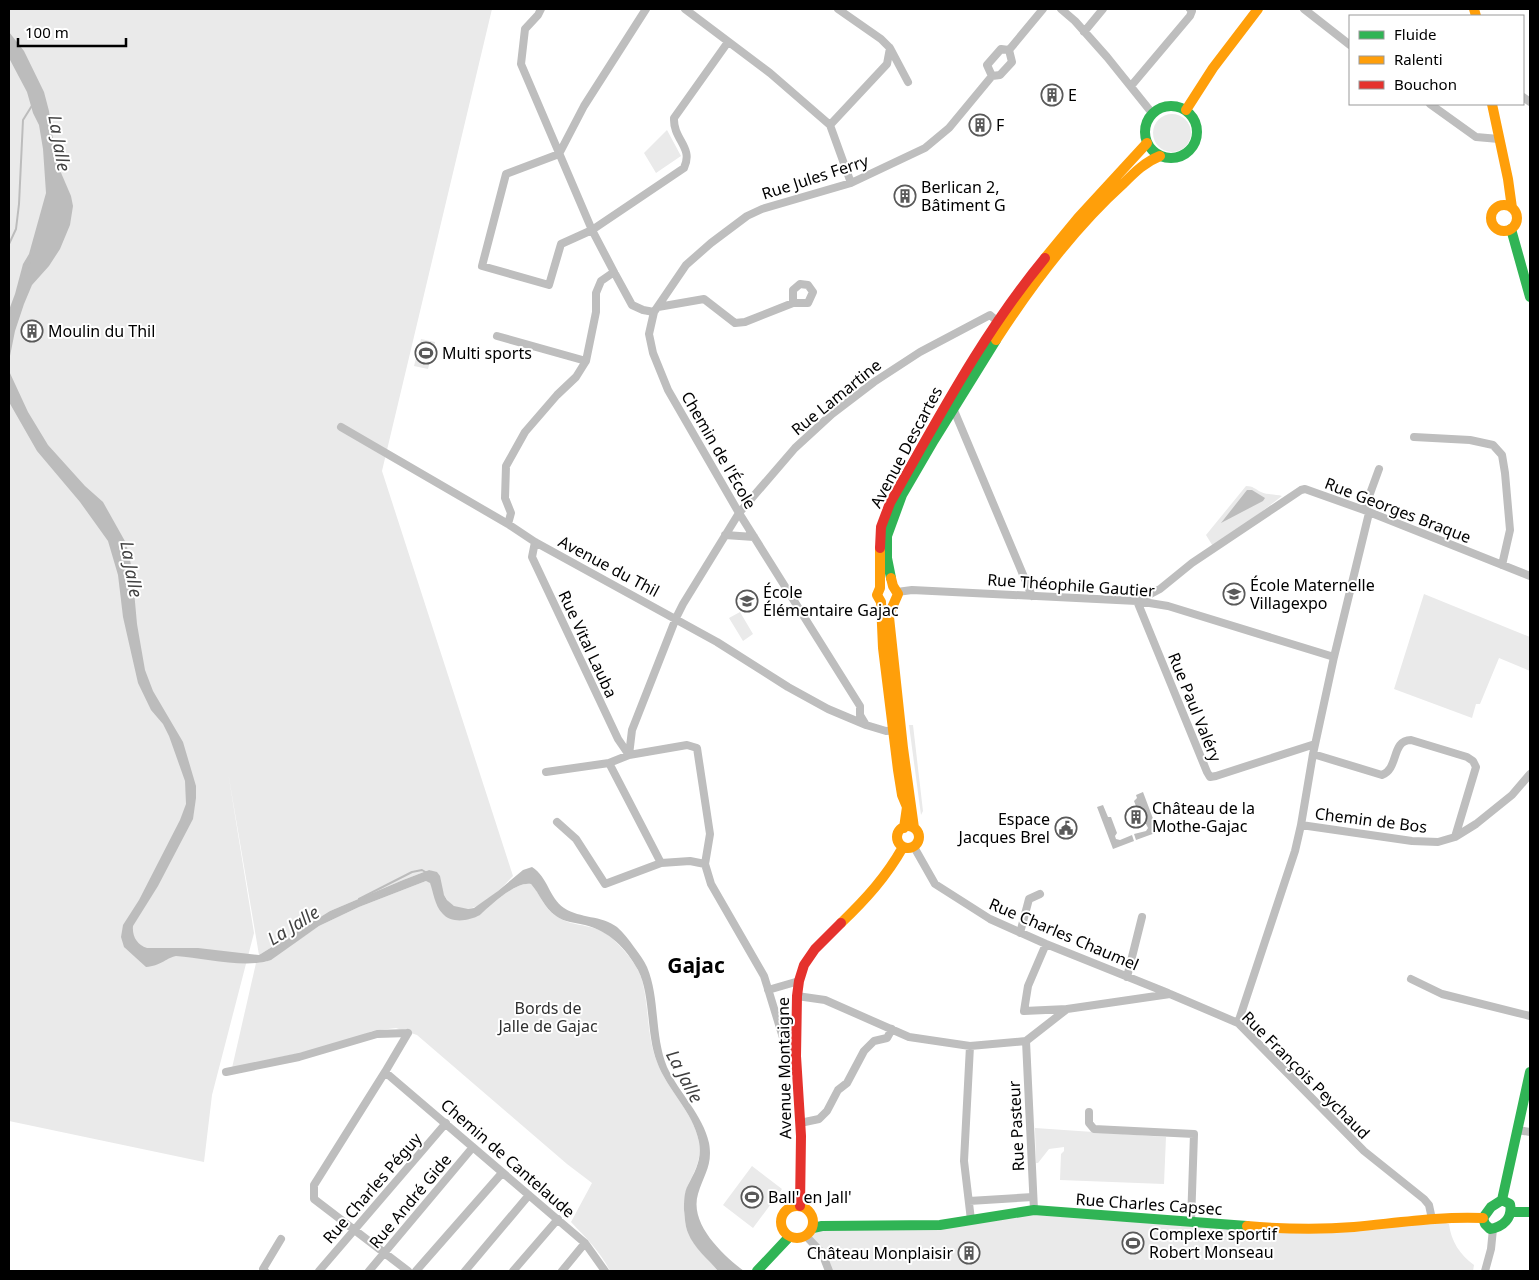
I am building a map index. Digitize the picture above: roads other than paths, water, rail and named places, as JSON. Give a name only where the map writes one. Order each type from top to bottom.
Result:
[{"type":"main road","points":[[1160,156],[1147,143],[1145,128],[1152,113],[1165,106],[1179,107],[1186,110],[1213,68],[1258,9]]},
{"type":"main road","points":[[1492,105],[1508,179],[1508,207],[1517,218],[1511,229],[1500,230],[1496,228],[1492,221],[1493,212],[1498,207],[1508,207]]},
{"type":"main road","name":"Avenue Descartes","points":[[909,828],[907,807],[902,795],[889,617],[892,604],[897,599],[887,558],[887,536],[894,514],[902,495],[953,408],[1013,314],[1053,262],[1105,200],[1148,161],[1160,156],[1175,158],[1182,155],[1194,143],[1197,137],[1196,124],[1186,110]]},
{"type":"main road","name":"Avenue Descartes","points":[[897,730],[883,648],[881,602],[877,595],[880,588],[881,527],[890,503],[948,399],[997,321],[1019,290],[1063,235],[1147,143]]},
{"type":"main road","points":[[1511,229],[1530,291]]},
{"type":"main road","points":[[880,588],[885,584],[895,589]]},
{"type":"main road","points":[[881,602],[892,604]]},
{"type":"main road","points":[[909,828],[918,832],[919,838],[914,847],[903,847],[899,843],[900,831],[909,828]]},
{"type":"main road","name":"Avenue Montaigne","points":[[800,1206],[800,1123],[796,1056],[798,981],[804,965],[815,949],[867,898],[891,870],[903,847]]},
{"type":"main road","points":[[1502,1200],[1510,1204],[1512,1212],[1509,1218],[1493,1229],[1487,1227],[1483,1218],[1486,1212],[1502,1200],[1530,1072]]},
{"type":"main road","points":[[800,1206],[807,1208],[812,1214],[813,1228],[806,1236],[800,1238],[789,1236],[782,1228],[782,1217],[789,1208],[800,1206]]},
{"type":"main road","name":"Rue Charles Capsec","points":[[813,1228],[822,1226],[940,1224],[1034,1210],[1288,1229],[1351,1227],[1474,1216],[1483,1218]]},
{"type":"main road","points":[[1512,1212],[1530,1212]]},
{"type":"main road","points":[[757,1271],[789,1236]]},
{"type":"street","points":[[541,9],[525,29],[521,64],[592,230],[632,305],[643,310],[656,309],[704,299],[735,322],[745,322],[793,303]]},
{"type":"street","points":[[646,9],[584,106],[559,154],[506,174],[482,266],[549,286],[561,244],[592,230],[684,168],[687,161],[686,150],[673,128],[674,118],[728,42]]},
{"type":"street","points":[[686,9],[770,73],[830,125],[850,183]]},
{"type":"street","points":[[838,9],[881,39],[890,48],[908,82]]},
{"type":"street","name":"Rue Jules Ferry","points":[[1009,50],[1043,9]]},
{"type":"street","points":[[1061,9],[1084,32],[1152,113]]},
{"type":"street","points":[[1084,32],[1103,9]]},
{"type":"street","points":[[1131,86],[1190,16],[1192,11],[1190,9]]},
{"type":"street","points":[[1304,9],[1349,44]]},
{"type":"street","points":[[830,125],[887,64],[890,48]]},
{"type":"street","name":"Rue Jules Ferry","points":[[992,76],[987,65],[1001,50],[1009,50]]},
{"type":"street","name":"Rue Jules Ferry","points":[[656,309],[686,265],[747,216],[762,209],[850,183],[925,148],[949,128],[992,76],[1000,75],[1012,62],[1009,50]]},
{"type":"street","points":[[1431,105],[1476,137],[1499,142]]},
{"type":"street","points":[[508,524],[512,513],[505,498],[506,466],[525,432],[557,395],[576,377],[586,361],[596,312],[596,293],[601,280],[614,272]]},
{"type":"street","name":"Chemin de l'École","points":[[656,309],[649,334],[653,353],[668,390],[739,513],[860,706],[860,715],[866,725]]},
{"type":"street","name":"Rue Lamartine","points":[[629,755],[632,730],[676,618],[739,513],[795,448],[832,414],[874,382],[920,352],[990,315],[997,321]]},
{"type":"street","points":[[497,336],[586,361]]},
{"type":"street","points":[[953,408],[1032,596]]},
{"type":"street","name":"Avenue du Thil","points":[[341,427],[508,524],[535,542],[676,618],[788,687],[828,709],[866,725]]},
{"type":"street","points":[[1414,437],[1493,445],[1502,455],[1510,530],[1502,565]]},
{"type":"street","points":[[1301,825],[1313,754],[1334,657],[1366,512],[1379,469]]},
{"type":"street","name":"Rue Georges Braque","points":[[1137,601],[1160,589],[1192,564],[1305,489],[1530,576]]},
{"type":"street","points":[[725,535],[754,536]]},
{"type":"street","name":"Rue Vital Lauba","points":[[535,542],[532,557],[618,739],[629,755]]},
{"type":"street","name":"Rue Théophile Gautier","points":[[895,589],[1137,601],[1168,606],[1334,657]]},
{"type":"street","name":"Rue Paul Valéry","points":[[1137,601],[1210,777],[1315,744]]},
{"type":"street","points":[[866,725],[886,731],[897,730]]},
{"type":"street","points":[[1313,754],[1382,775],[1388,773],[1392,768],[1397,749],[1401,744],[1406,740],[1411,740],[1473,761],[1476,767],[1455,837]]},
{"type":"street","points":[[546,772],[609,763],[629,755],[687,745],[697,748],[710,834],[705,864],[711,884],[764,976],[785,1044],[796,1056]]},
{"type":"street","points":[[609,763],[661,863]]},
{"type":"street","name":"Chemin de Bos","points":[[1238,1023],[1296,852],[1301,825],[1412,841],[1438,842],[1455,837],[1476,824],[1512,795],[1530,774]]},
{"type":"street","points":[[557,822],[576,840],[604,884],[661,863],[690,861],[705,864]]},
{"type":"street","name":"Rue Charles Chaumel","points":[[914,847],[935,884],[990,920],[1170,994]]},
{"type":"street","points":[[1020,933],[1029,899],[1040,894]]},
{"type":"street","points":[[1127,977],[1142,917]]},
{"type":"street","points":[[1046,944],[1028,986],[1024,1011],[1067,1009],[1170,994]]},
{"type":"street","points":[[1411,979],[1442,994],[1530,1016]]},
{"type":"street","points":[[768,990],[798,981]]},
{"type":"street","name":"Rue François Peychaud","points":[[1170,994],[1238,1023],[1364,1151],[1424,1199],[1429,1205],[1432,1220]]},
{"type":"street","points":[[797,996],[825,1000],[909,1037],[970,1046],[1026,1041],[1067,1009]]},
{"type":"street","points":[[800,1123],[819,1119],[827,1111],[838,1090],[847,1083],[864,1051],[874,1042],[886,1038],[892,1029]]},
{"type":"street","points":[[226,1072],[299,1057],[377,1034],[408,1033],[314,1185],[314,1199],[408,1271]]},
{"type":"street","name":"Rue Pasteur","points":[[1026,1041],[1034,1210]]},
{"type":"street","points":[[970,1046],[964,1161],[971,1220]]},
{"type":"street","name":"Chemin de Cantelaude","points":[[385,1072],[586,1243],[605,1271]]},
{"type":"street","points":[[1089,1112],[1089,1123],[1094,1129],[1194,1134],[1191,1222]]},
{"type":"street","name":"Rue Charles Péguy","points":[[319,1271],[446,1123]]},
{"type":"street","points":[[1517,1130],[1530,1132]]},
{"type":"street","name":"Rue André Gide","points":[[369,1271],[473,1147]]},
{"type":"street","points":[[416,1271],[502,1173]]},
{"type":"street","points":[[464,1271],[530,1195]]},
{"type":"street","points":[[969,1201],[1033,1197]]},
{"type":"street","points":[[513,1271],[558,1219]]},
{"type":"street","points":[[1485,1271],[1491,1249],[1493,1229]]},
{"type":"street","points":[[806,1236],[822,1253],[829,1271]]},
{"type":"street","points":[[265,1271],[263,1269],[281,1239]]},
{"type":"street","points":[[562,1271],[586,1243]]},
{"type":"water","points":[[9,32],[24,51],[44,92],[49,111],[56,161],[71,196],[73,206],[70,225],[60,249],[49,266],[32,285],[24,304],[15,331],[9,361],[9,310],[23,264],[29,254],[46,193],[43,149],[39,125],[33,113],[27,92],[9,58]]},
{"type":"water","points":[[9,371],[28,412],[48,445],[85,486],[103,502],[126,543],[132,569],[137,624],[145,670],[153,691],[183,742],[196,786],[193,819],[158,886],[133,926],[134,937],[138,942],[147,948],[198,948],[259,955],[330,911],[429,870],[437,872],[440,876],[447,900],[454,906],[468,909],[474,908],[523,870],[532,867],[542,876],[559,904],[577,914],[611,923],[617,927],[646,964],[654,991],[660,1042],[667,1067],[702,1123],[709,1143],[709,1164],[698,1194],[698,1216],[703,1227],[718,1248],[744,1271],[718,1271],[697,1248],[687,1230],[684,1197],[698,1164],[700,1154],[699,1142],[686,1110],[667,1082],[657,1062],[651,1039],[645,991],[638,970],[616,941],[602,931],[563,920],[552,913],[531,884],[518,886],[511,890],[480,915],[471,919],[455,920],[442,913],[436,903],[430,883],[426,881],[359,907],[319,926],[271,960],[261,962],[237,963],[176,956],[146,967],[124,947],[121,937],[123,925],[139,900],[180,820],[186,804],[185,781],[169,736],[163,724],[151,710],[138,683],[123,617],[118,575],[108,541],[80,502],[37,451],[9,402]]},
{"type":"water","points":[[1247,490],[1252,490],[1265,498],[1263,501],[1221,523]]},
{"type":"water","points":[[1143,792],[1158,832],[1136,840],[1134,834],[1146,831],[1148,828],[1146,824],[1143,824],[1134,801],[1137,798],[1136,795]]},
{"type":"water","points":[[1103,805],[1108,817],[1111,817],[1117,833],[1116,839],[1120,840],[1132,835],[1134,841],[1113,849],[1097,807]]},
{"type":"waterway","points":[[9,244],[16,229],[19,204],[23,120],[33,104]]},
{"type":"waterway","name":"La Jalle","points":[[27,270],[33,253]]},
{"type":"waterway","name":"La Jalle","points":[[359,899],[412,872],[422,870],[427,873]]},
{"type":"place","name":"E","points":[[1052,95]]},
{"type":"place","name":"F","points":[[980,125]]},
{"type":"place","name":"Berlican 2, Bâtiment G","points":[[905,196]]},
{"type":"place","name":"Moulin du Thil","points":[[32,331]]},
{"type":"place","name":"Multi sports","points":[[426,353]]},
{"type":"place","name":"École Maternelle Villagexpo","points":[[1234,594]]},
{"type":"place","name":"École Élémentaire Gajac","points":[[747,601]]},
{"type":"place","name":"Château de la Mothe-Gajac","points":[[1136,817]]},
{"type":"place","name":"Espace Jacques Brel","points":[[1066,828]]},
{"type":"place","name":"Ball' en Jall'","points":[[752,1197]]},
{"type":"place","name":"Complexe sportif Robert Monseau","points":[[1133,1243]]},
{"type":"place","name":"Château Monplaisir","points":[[969,1253]]},
{"type":"district","name":"Gajac","points":[[696,965]]},
{"type":"park label","name":"Bords de Jalle de Gajac","points":[[548,1017]]}]
